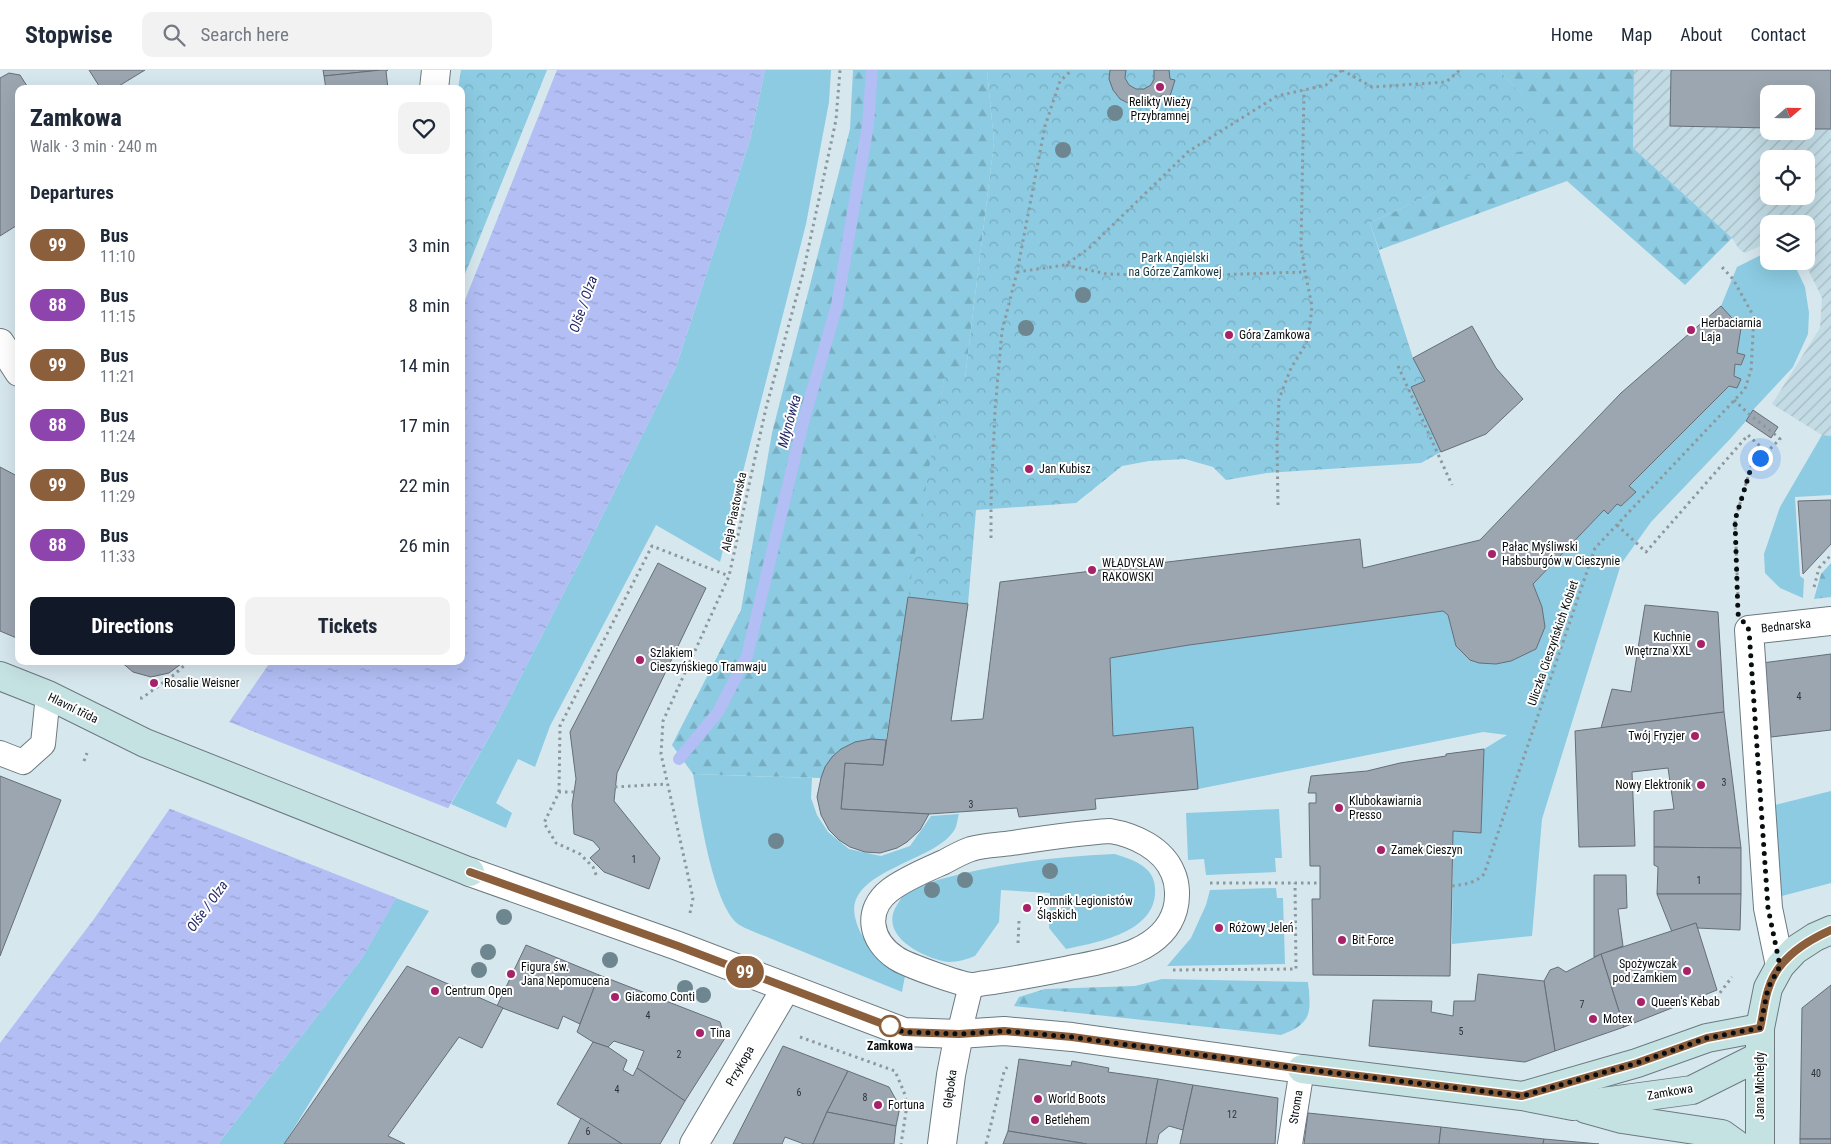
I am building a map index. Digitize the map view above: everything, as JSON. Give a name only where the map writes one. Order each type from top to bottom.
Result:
[{"type":"street","points":[[434,85],[436,70]]},
{"type":"street","points":[[0,342],[15,366]]},
{"type":"street","name":"Bednarska","points":[[1780,966],[1768,908],[1749,630],[1831,621]]},
{"type":"street","name":"Hlavní třída","points":[[0,676],[48,695],[145,743],[470,872]]},
{"type":"street","name":"Zamkowa","points":[[470,872],[678,946],[904,1032],[959,1034],[1004,1031],[1072,1037],[1302,1069],[1522,1096],[1622,1119],[1722,1134],[1736,1144]]},
{"type":"street","points":[[1760,1028],[1768,988],[1780,966],[1795,950],[1815,937],[1831,930]]},
{"type":"street","name":"Przykopa","points":[[694,1144],[786,988]]},
{"type":"street","name":"Zamkowa","points":[[1522,1096],[1637,1063],[1707,1038],[1760,1028]]},
{"type":"street","name":"Jana Michejdy","points":[[1760,1028],[1760,1144]]},
{"type":"street","name":"Głęboka","points":[[942,1144],[951,1075],[959,1034]]},
{"type":"street","name":"Zamkowa","points":[[1572,1106],[1692,1090],[1760,1056]]},
{"type":"lane","points":[[0,753],[23,762],[43,744],[48,695]]},
{"type":"lane","points":[[1110,831],[1125,833],[1140,839],[1169,866],[1173,872],[1176,884],[1177,903],[1172,919],[1166,929],[1153,941],[1116,958],[971,985],[897,959],[880,944],[872,921],[878,902],[890,890],[915,875],[972,848],[1110,831]]},
{"type":"lane","points":[[959,1034],[971,985]]},
{"type":"lane","name":"Stroma","points":[[1290,1144],[1302,1069]]},
{"type":"path","name":"Aleja Piastowska","points":[[678,946],[690,914],[693,898],[661,754],[663,721],[729,576],[766,408],[805,263],[836,120],[840,70]]},
{"type":"path","points":[[991,538],[995,410],[1001,341],[1017,272],[1045,126],[1060,81],[1072,70]]},
{"type":"path","points":[[1065,265],[1088,249],[1189,151],[1277,96],[1326,85],[1342,70],[1372,87],[1446,82],[1460,70]]},
{"type":"path","points":[[1278,505],[1277,442],[1279,399],[1291,368],[1306,344],[1312,306],[1304,272],[1301,244],[1304,90]]},
{"type":"path","points":[[1017,272],[1065,265],[1107,274],[1182,276],[1304,272]]},
{"type":"path","name":"Uliczka Cieszyńskich Kobiet","points":[[1452,886],[1470,884],[1477,881],[1484,874],[1595,548],[1745,389],[1751,370],[1754,317],[1732,279],[1721,266]]},
{"type":"path","points":[[1398,366],[1452,485]]},
{"type":"path","points":[[1734,400],[1780,439],[1751,468]]},
{"type":"path","points":[[1617,525],[1646,552],[1748,435],[1762,448],[1754,457],[1735,520],[1738,614],[1749,630]]},
{"type":"path","points":[[597,878],[593,867],[580,854],[556,843],[544,823],[559,792],[560,726],[652,546],[729,576]]},
{"type":"path","points":[[142,698],[176,674],[184,665]]},
{"type":"path","points":[[615,787],[667,784]]},
{"type":"path","points":[[559,792],[574,792]]},
{"type":"path","points":[[1176,884],[1320,882]]},
{"type":"path","points":[[1116,958],[1166,970],[1296,969],[1295,883]]},
{"type":"path","points":[[1018,949],[1019,921]]},
{"type":"path","points":[[1709,1000],[1718,997],[1733,977],[1735,970]]},
{"type":"path","points":[[764,1024],[895,1071],[907,1105],[901,1144]]},
{"type":"path","points":[[986,1144],[1004,1072],[1008,1064]]},
{"type":"shaded area","points":[[1634,70],[1831,70],[1831,436],[1822,435],[1772,404],[1820,328],[1822,298],[1808,270],[1815,270],[1815,215],[1760,215],[1760,246],[1745,253],[1739,249],[1732,238],[1633,148]]},
{"type":"green space","points":[[461,70],[547,70],[465,274],[465,85],[459,85]]},
{"type":"green space","points":[[765,70],[831,70],[829,102],[806,224],[720,562],[656,525],[550,726],[535,767],[518,759],[496,803],[512,813],[506,828],[451,804],[496,725],[676,367],[750,140]]},
{"type":"green space","points":[[853,70],[987,70],[994,142],[965,378],[944,378],[886,740],[864,740],[846,747],[832,759],[821,778],[693,774],[672,745],[741,610],[772,433],[850,129]]},
{"type":"green space","name":"Park Angielski na Górze Zamkowej","points":[[987,70],[1499,70],[1558,134],[1370,223],[1413,358],[1425,381],[1411,388],[1441,452],[1421,463],[1267,473],[1226,480],[1213,467],[1185,459],[1149,461],[1122,466],[1076,503],[976,510],[968,604],[908,597],[944,377],[965,378],[994,142]]},
{"type":"green space","points":[[1499,70],[1634,70],[1633,148],[1732,238],[1685,285],[1567,181],[1379,250],[1370,223],[1557,134]]},
{"type":"green space","points":[[1760,256],[1760,270],[1797,270],[1805,287],[1809,313],[1808,334],[1793,367],[1753,410],[1731,438],[1651,522],[1621,564],[1542,819],[1532,936],[1452,944],[1453,831],[1481,833],[1484,749],[1507,735],[1483,732],[1198,789],[1193,727],[1113,736],[1110,658],[1189,645],[1443,611],[1448,615],[1456,646],[1536,649],[1545,627],[1542,607],[1533,584],[1604,510],[1608,514],[1617,504],[1621,506],[1635,493],[1629,486],[1729,386],[1737,388],[1741,379],[1734,376],[1735,364],[1741,365],[1745,355],[1737,353],[1741,328],[1721,306],[1737,267]]},
{"type":"green space","points":[[1822,435],[1831,436],[1831,495],[1795,497],[1800,576],[1804,579],[1803,598],[1780,588],[1765,573],[1764,554],[1780,507]]},
{"type":"green space","points":[[1831,563],[1831,597],[1814,599],[1821,574]]},
{"type":"green space","points":[[693,774],[812,778],[811,798],[817,815],[828,832],[849,849],[881,856],[910,846],[931,816],[959,814],[954,830],[943,842],[876,878],[863,889],[856,901],[855,917],[862,936],[881,958],[905,976],[902,992],[738,924],[729,913],[714,876],[703,831]]},
{"type":"green space","points":[[1831,791],[1831,883],[1782,896],[1777,880],[1771,806]]},
{"type":"green space","points":[[1279,809],[1282,858],[1275,858],[1276,872],[1206,875],[1204,859],[1188,860],[1186,813]]},
{"type":"green space","points":[[1115,854],[1141,865],[1151,874],[1155,888],[1153,903],[1147,915],[1137,925],[1094,943],[1066,949],[1049,928],[1050,893],[1001,890],[999,922],[975,956],[959,961],[939,960],[917,951],[898,936],[893,927],[893,916],[903,895],[921,885],[1005,865],[1049,859]]},
{"type":"green space","points":[[1276,888],[1277,898],[1283,898],[1285,964],[1167,966],[1191,938],[1206,905],[1210,890]]},
{"type":"green space","points":[[396,898],[429,911],[284,1144],[218,1144],[362,958]]},
{"type":"green space","points":[[1162,979],[1308,982],[1310,1001],[1308,1015],[1299,1026],[1281,1035],[1014,1006],[1019,997],[1045,989],[1135,986]]},
{"type":"water","name":"Olše / Olza","points":[[557,70],[765,70],[750,140],[676,367],[496,725],[362,958],[218,1144],[0,1144],[0,1043],[94,919],[268,665],[465,665],[465,300]]},
{"type":"pier","points":[[227,721],[450,809],[399,899],[168,808]]},
{"type":"building","points":[[89,70],[145,70],[121,85],[98,85]]},
{"type":"building","points":[[323,70],[381,70],[324,76]]},
{"type":"building","points":[[388,70],[386,71],[388,85],[325,85],[324,76]]},
{"type":"building","name":"Relikty Wieży Przybramnej","points":[[1110,70],[1126,70],[1125,78],[1129,85],[1136,89],[1144,89],[1151,85],[1154,79],[1154,70],[1169,70],[1170,79],[1175,80],[1170,96],[1162,95],[1152,103],[1130,104],[1120,99],[1113,90],[1109,79]]},
{"type":"building","points":[[1671,70],[1831,70],[1831,129],[1815,129],[1815,85],[1760,85],[1760,128],[1670,126]]},
{"type":"building","points":[[9,73],[20,75],[26,85],[15,85],[15,227],[0,236],[0,78]]},
{"type":"building","name":"Pałac Myśliwski Habsburgów w Cieszynie","points":[[1721,306],[1741,328],[1737,353],[1745,355],[1741,365],[1735,364],[1734,376],[1741,379],[1737,388],[1729,386],[1629,486],[1636,492],[1621,506],[1617,504],[1608,514],[1604,510],[1533,584],[1542,607],[1545,627],[1536,649],[1511,661],[1496,664],[1479,663],[1470,660],[1456,646],[1448,615],[1443,611],[1189,645],[1110,658],[1113,736],[1193,727],[1198,789],[1095,799],[1096,809],[1019,817],[1017,808],[929,814],[841,809],[845,763],[883,765],[908,597],[968,604],[951,721],[983,719],[1000,582],[1360,539],[1363,568],[1480,540],[1621,393]]},
{"type":"building","points":[[1472,326],[1496,368],[1523,399],[1486,434],[1441,452],[1411,387],[1425,381],[1413,358]]},
{"type":"building","points":[[1753,410],[1778,427],[1771,438],[1746,421]]},
{"type":"building","points":[[0,467],[15,475],[15,637],[0,631]]},
{"type":"building","points":[[1831,500],[1831,544],[1803,574],[1798,501]]},
{"type":"building","name":"Szlakiem Cieszyńskiego Tramwaju","points":[[658,563],[706,588],[617,773],[614,801],[660,858],[649,889],[604,872],[590,858],[600,849],[593,841],[574,834],[572,805],[576,779],[570,732]]},
{"type":"building","points":[[1645,605],[1718,612],[1724,712],[1601,728],[1612,689],[1631,692]]},
{"type":"building","points":[[1831,654],[1831,730],[1771,737],[1762,663]]},
{"type":"building","points":[[125,665],[180,665],[169,673],[151,677],[133,672]]},
{"type":"building","points":[[1724,712],[1741,848],[1654,847],[1654,811],[1674,809],[1668,768],[1632,772],[1635,846],[1579,847],[1575,731]]},
{"type":"building","points":[[871,739],[886,740],[883,765],[845,763],[841,809],[929,814],[920,830],[907,842],[897,848],[880,853],[865,852],[850,847],[839,840],[829,830],[821,815],[817,797],[825,767],[832,757],[841,749],[855,742]]},
{"type":"building","name":"Zamek Cieszyn","points":[[1484,749],[1481,833],[1453,831],[1450,976],[1313,975],[1312,899],[1320,899],[1320,866],[1310,866],[1309,803],[1316,803],[1316,793],[1308,793],[1311,776],[1367,771],[1400,763],[1446,756],[1446,754]]},
{"type":"building","points":[[0,776],[61,800],[0,956]]},
{"type":"building","points":[[1654,847],[1741,848],[1741,894],[1657,894],[1658,867],[1654,865]]},
{"type":"building","points":[[1594,875],[1626,875],[1627,908],[1618,909],[1623,946],[1594,957]]},
{"type":"building","points":[[1657,894],[1741,894],[1740,930],[1697,928],[1696,923],[1672,932]]},
{"type":"building","points":[[1696,923],[1717,990],[1624,1027],[1601,954]]},
{"type":"building","points":[[526,945],[599,975],[580,1024],[563,1016],[558,1029],[497,1006]]},
{"type":"building","points":[[1601,954],[1624,1027],[1555,1051],[1544,981],[1550,970],[1558,967],[1566,972]]},
{"type":"building","points":[[407,966],[503,1008],[482,1048],[459,1037],[388,1136],[405,1144],[284,1144]]},
{"type":"building","points":[[1478,974],[1544,981],[1555,1051],[1525,1062],[1369,1046],[1373,1000],[1432,1001],[1431,1012],[1453,1016],[1454,1001],[1475,1001]]},
{"type":"building","points":[[599,975],[720,1022],[725,1038],[685,1101],[637,1068],[644,1051],[614,1041],[608,1047],[593,1042],[577,1032]]},
{"type":"building","points":[[1831,985],[1831,1139],[1800,1139],[1802,1008]]},
{"type":"building","points":[[593,1042],[608,1047],[627,1060],[623,1070],[633,1076],[637,1068],[685,1101],[660,1144],[622,1144],[557,1104]]},
{"type":"building","points":[[783,1046],[848,1071],[813,1144],[804,1144],[785,1137],[782,1144],[733,1144]]},
{"type":"building","points":[[1019,1059],[1071,1066],[1072,1061],[1109,1068],[1108,1072],[1158,1079],[1146,1144],[1087,1144],[1008,1131]]},
{"type":"building","points":[[848,1071],[889,1087],[900,1107],[896,1126],[827,1112]]},
{"type":"building","points":[[1158,1079],[1193,1085],[1183,1130],[1169,1126],[1159,1134],[1157,1144],[1146,1144]]},
{"type":"building","points":[[1193,1085],[1278,1098],[1275,1144],[1180,1144]]},
{"type":"building","points":[[827,1112],[896,1126],[894,1144],[813,1144]]},
{"type":"building","points":[[1308,1113],[1441,1127],[1439,1144],[1304,1144]]},
{"type":"building","points":[[581,1118],[622,1144],[568,1144]]},
{"type":"building","points":[[1441,1127],[1544,1139],[1543,1144],[1439,1144]]},
{"type":"building","points":[[1008,1131],[1087,1144],[1003,1144]]},
{"type":"building","points":[[1544,1139],[1599,1144],[1543,1144]]},
{"type":"building","points":[[1800,1139],[1831,1139],[1831,1144],[1800,1144]]},
{"type":"waterway","name":"Młynówka","points":[[679,759],[718,712],[747,656],[804,419],[837,305],[868,125],[872,70]]},
{"type":"bus line","name":"99","points":[[470,872],[678,946],[904,1032],[959,1034],[1004,1031],[1072,1037],[1302,1069],[1522,1096],[1637,1063],[1707,1038],[1760,1028],[1768,988],[1780,966],[1795,950],[1815,937],[1831,930]]},
{"type":"place","name":"Relikty Wieży Przybramnej","points":[[1160,87]]},
{"type":"place","name":"Herbaciarnia Laja","points":[[1691,330]]},
{"type":"place","name":"Góra Zamkowa","points":[[1229,335]]},
{"type":"place","name":"Jan Kubisz","points":[[1029,469]]},
{"type":"place","name":"Pałac Myśliwski Habsburgów w Cieszynie","points":[[1492,554]]},
{"type":"place","name":"WŁADYSŁAW RAKOWSKI","points":[[1092,570]]},
{"type":"place","name":"Kuchnie Wnętrzna XXL","points":[[1701,644]]},
{"type":"place","name":"Szlakiem Cieszyńskiego Tramwaju","points":[[640,660]]},
{"type":"place","name":"Rosalie Weisner","points":[[154,683]]},
{"type":"place","name":"Twój Fryzjer","points":[[1695,736]]},
{"type":"place","name":"Nowy Elektronik","points":[[1701,785]]},
{"type":"place","name":"Klubokawiarnia Presso","points":[[1339,808]]},
{"type":"place","name":"Zamek Cieszyn","points":[[1381,850]]},
{"type":"place","name":"Pomnik Legionistów Śląskich","points":[[1027,908]]},
{"type":"place","name":"Różowy Jeleń","points":[[1219,928]]},
{"type":"place","name":"Bit Force","points":[[1342,940]]},
{"type":"place","name":"Spożywczak pod Zamkiem","points":[[1687,971]]},
{"type":"place","name":"Figura św. Jana Nepomucena","points":[[511,974]]},
{"type":"place","name":"Centrum Open","points":[[435,991]]},
{"type":"place","name":"Giacomo Conti","points":[[615,997]]},
{"type":"place","name":"Queen's Kebab","points":[[1641,1002]]},
{"type":"place","name":"Motex","points":[[1593,1019]]},
{"type":"place","name":"Zamkowa","points":[[890,1026]]},
{"type":"place","name":"Tina","points":[[700,1033]]},
{"type":"place","name":"World Boots","points":[[1038,1099]]},
{"type":"place","name":"Fortuna","points":[[878,1105]]},
{"type":"place","name":"Betlehem","points":[[1035,1120]]},
{"type":"route","points":[[890,1026],[887,1026],[904,1032],[959,1034],[1004,1031],[1072,1037],[1302,1069],[1522,1096],[1637,1063],[1707,1038],[1760,1028],[1768,988],[1780,966],[1768,908],[1749,630],[1738,614],[1735,520],[1751,468],[1760,458]]}]
